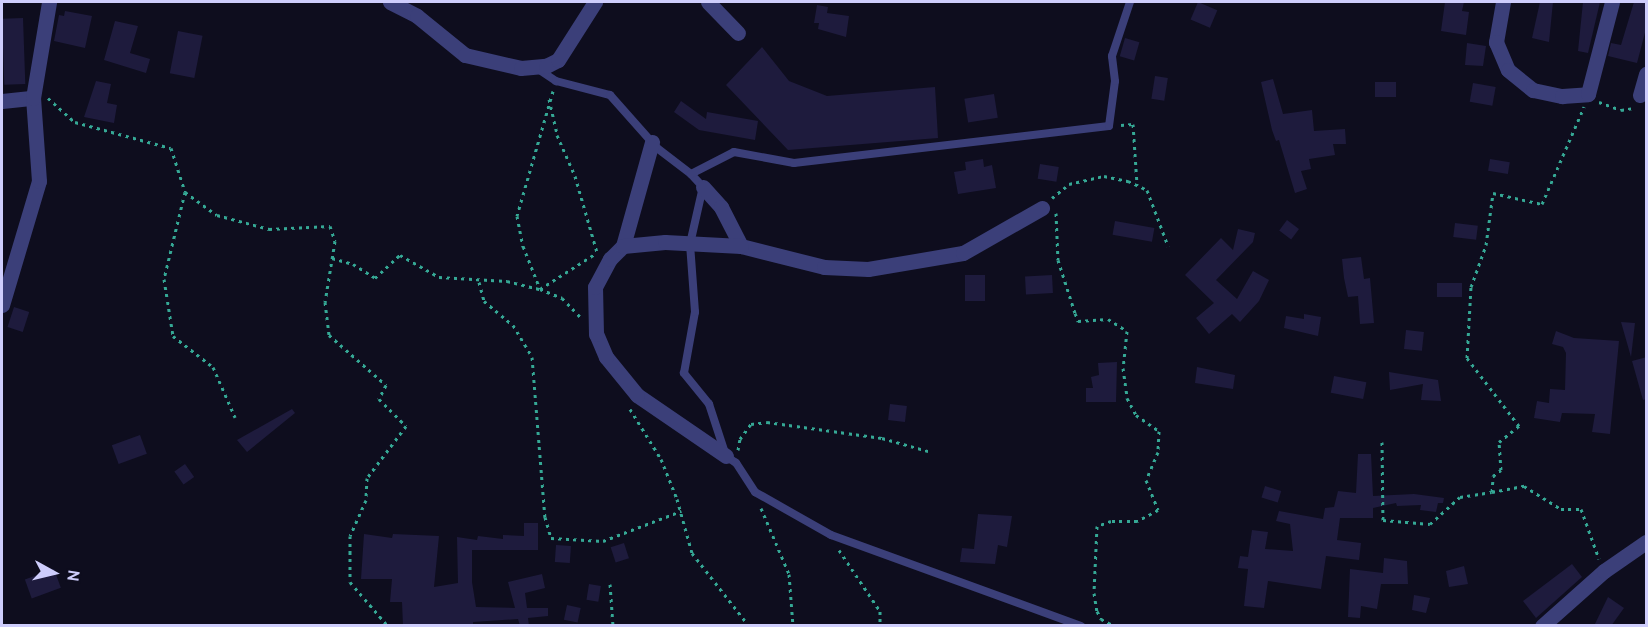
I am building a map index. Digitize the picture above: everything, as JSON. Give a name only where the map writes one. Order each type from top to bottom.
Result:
[{"type":"street","points":[[2,305],[39,181],[34,92],[49,2]]},
{"type":"street","points":[[390,2],[417,16],[465,55],[535,67],[558,60],[595,2]]},
{"type":"street","points":[[708,2],[738,33]]},
{"type":"street","points":[[1503,2],[1496,42],[1508,70],[1533,90],[1562,96],[1583,95],[1612,2]]},
{"type":"street","points":[[1640,95],[1647,74]]},
{"type":"street","points":[[2,101],[34,92]]},
{"type":"street","points":[[652,142],[623,246],[603,271],[595,287],[596,334],[606,357],[637,395],[731,460]]},
{"type":"street","points":[[703,187],[721,207],[741,246]]},
{"type":"street","points":[[623,246],[643,242],[741,246],[824,267],[868,270],[963,253],[1042,208]]},
{"type":"street","points":[[1542,626],[1604,571],[1647,542]]},
{"type":"lane","points":[[691,174],[734,152],[794,163],[921,145],[1109,126],[1115,81],[1112,56],[1130,2]]},
{"type":"lane","points":[[535,67],[556,81],[610,95],[652,142],[691,174],[703,187],[690,244],[695,312],[684,373],[710,404],[731,460],[755,492],[831,535],[1081,626]]},
{"type":"path","points":[[540,289],[523,246],[517,216],[556,81]]},
{"type":"path","points":[[34,92],[75,122],[171,148],[185,192],[164,279],[173,336],[213,367],[235,417]]},
{"type":"path","points":[[1583,95],[1607,107],[1621,110],[1633,108],[1640,95]]},
{"type":"path","points":[[1492,492],[1493,476],[1501,470],[1499,441],[1519,426],[1467,358],[1471,287],[1486,245],[1493,193],[1542,204],[1585,109],[1583,95]]},
{"type":"path","points":[[549,99],[558,135],[575,176],[603,271]]},
{"type":"path","points":[[1109,126],[1133,124],[1137,185]]},
{"type":"path","points":[[1042,208],[1069,184],[1104,176],[1137,185],[1147,190],[1168,246]]},
{"type":"path","points":[[185,192],[217,215],[269,229],[330,226],[335,241],[325,302],[329,335],[386,385],[379,399],[406,426],[368,478],[366,500],[350,536],[350,582],[388,626]]},
{"type":"path","points":[[1054,196],[1058,260],[1074,313],[1078,321],[1108,319],[1127,331],[1123,368],[1127,398],[1136,414],[1159,430],[1158,452],[1146,480],[1158,510],[1137,521],[1111,521],[1097,526],[1095,602],[1101,619],[1115,626]]},
{"type":"path","points":[[540,289],[597,253],[623,246]]},
{"type":"path","points":[[332,258],[353,264],[375,278],[400,255],[439,277],[479,282],[507,280],[540,289],[562,298],[596,334]]},
{"type":"path","points":[[479,282],[484,301],[513,325],[532,357],[545,517],[551,538],[603,542],[681,511]]},
{"type":"path","points":[[628,402],[661,459],[681,511],[692,552],[749,626]]},
{"type":"path","points":[[731,460],[740,440],[751,424],[767,422],[882,438],[928,450]]},
{"type":"path","points":[[1382,442],[1383,520],[1430,524],[1460,497],[1524,486],[1561,509],[1581,509],[1604,571]]},
{"type":"path","points":[[755,492],[789,574],[793,626]]},
{"type":"path","points":[[831,535],[880,611],[880,626]]},
{"type":"path","points":[[610,584],[613,626]]},
{"type":"building","points":[[1198,2],[1217,10],[1210,28],[1191,19]]},
{"type":"building","points":[[1445,2],[1464,2],[1462,11],[1469,12],[1466,35],[1441,31]]},
{"type":"building","points":[[1540,2],[1553,2],[1549,42],[1532,38]]},
{"type":"building","points":[[1583,2],[1600,2],[1588,53],[1578,51]]},
{"type":"building","points":[[1634,2],[1647,2],[1647,25],[1637,63],[1608,56],[1611,43],[1621,45]]},
{"type":"building","points":[[817,5],[828,7],[827,13],[849,16],[846,37],[818,29],[819,23],[814,23]]},
{"type":"building","points":[[65,11],[92,16],[85,48],[54,41],[59,15],[64,16]]},
{"type":"building","points":[[23,18],[25,84],[4,85],[2,19]]},
{"type":"building","points":[[115,21],[138,26],[130,53],[150,59],[146,73],[104,60]]},
{"type":"building","points":[[178,31],[203,36],[194,78],[170,73]]},
{"type":"building","points":[[1125,38],[1139,42],[1134,60],[1120,56]]},
{"type":"building","points":[[1467,43],[1486,46],[1483,66],[1465,65]]},
{"type":"building","points":[[762,47],[789,81],[827,96],[935,87],[938,138],[788,150],[726,85]]},
{"type":"building","points":[[1155,76],[1168,78],[1164,101],[1151,99]]},
{"type":"building","points":[[1273,79],[1283,114],[1312,110],[1314,131],[1345,129],[1346,144],[1333,144],[1335,155],[1309,159],[1311,169],[1301,171],[1307,189],[1295,193],[1279,140],[1276,141],[1272,130],[1261,82]]},
{"type":"building","points":[[96,81],[111,84],[107,103],[117,105],[114,123],[84,117]]},
{"type":"building","points":[[1375,82],[1396,82],[1396,97],[1375,97]]},
{"type":"building","points":[[1473,83],[1496,87],[1492,106],[1470,102]]},
{"type":"building","points":[[994,94],[998,118],[968,122],[964,99]]},
{"type":"building","points":[[681,101],[706,119],[707,112],[758,121],[755,140],[699,130],[674,112]]},
{"type":"building","points":[[983,159],[984,167],[992,165],[996,188],[958,194],[954,172],[966,170],[965,162]]},
{"type":"building","points":[[1490,159],[1510,162],[1508,174],[1488,171]]},
{"type":"building","points":[[1040,164],[1059,167],[1056,182],[1038,179]]},
{"type":"building","points":[[1287,220],[1299,229],[1291,239],[1279,230]]},
{"type":"building","points":[[1115,221],[1154,228],[1152,242],[1113,235]]},
{"type":"building","points":[[1455,223],[1478,226],[1476,240],[1453,237]]},
{"type":"building","points":[[1238,229],[1255,233],[1253,242],[1216,280],[1237,299],[1253,271],[1269,280],[1259,301],[1240,322],[1232,314],[1209,334],[1196,318],[1214,303],[1185,275],[1221,238],[1233,250]]},
{"type":"building","points":[[1361,257],[1364,279],[1370,278],[1374,323],[1360,324],[1358,296],[1348,297],[1344,278],[1342,259]]},
{"type":"building","points":[[965,275],[985,275],[985,301],[965,301]]},
{"type":"building","points":[[1052,275],[1053,293],[1026,294],[1025,276]]},
{"type":"building","points":[[1437,283],[1462,283],[1462,297],[1437,297]]},
{"type":"building","points":[[14,307],[29,312],[23,332],[8,327]]},
{"type":"building","points":[[1304,314],[1321,317],[1318,336],[1284,328],[1286,316],[1304,319]]},
{"type":"building","points":[[1621,322],[1635,323],[1631,357]]},
{"type":"building","points":[[1406,330],[1424,332],[1422,351],[1404,349]]},
{"type":"building","points":[[1556,331],[1574,338],[1619,341],[1610,434],[1592,432],[1595,414],[1562,413],[1560,422],[1534,418],[1537,401],[1549,403],[1550,389],[1565,390],[1566,353],[1563,347],[1552,344]]},
{"type":"building","points":[[1647,357],[1647,399],[1643,400],[1632,361]]},
{"type":"building","points":[[1117,362],[1116,402],[1086,402],[1086,388],[1093,388],[1091,377],[1099,375],[1098,363]]},
{"type":"building","points":[[1197,367],[1235,375],[1233,389],[1195,383]]},
{"type":"building","points":[[1389,372],[1438,380],[1441,401],[1421,400],[1423,384],[1390,390]]},
{"type":"building","points":[[1334,376],[1366,382],[1363,399],[1331,393]]},
{"type":"building","points":[[890,404],[907,406],[905,422],[888,420]]},
{"type":"building","points":[[292,409],[295,413],[247,452],[237,440]]},
{"type":"building","points":[[140,435],[147,454],[119,464],[112,445]]},
{"type":"building","points":[[1358,454],[1371,454],[1373,496],[1414,494],[1444,498],[1443,503],[1438,503],[1436,512],[1420,510],[1421,505],[1397,506],[1396,503],[1373,508],[1373,518],[1340,518],[1337,540],[1361,543],[1359,560],[1326,556],[1321,589],[1268,581],[1264,608],[1244,606],[1248,569],[1238,568],[1240,556],[1248,557],[1252,530],[1268,532],[1265,549],[1293,551],[1290,524],[1276,521],[1279,511],[1323,519],[1325,508],[1334,507],[1338,491],[1356,493]]},
{"type":"building","points":[[185,464],[194,477],[184,485],[174,471]]},
{"type":"building","points":[[1265,486],[1281,491],[1278,502],[1261,497]]},
{"type":"building","points":[[978,514],[1012,516],[1007,547],[998,545],[995,564],[960,562],[962,548],[974,549]]},
{"type":"building","points":[[524,523],[538,523],[538,550],[472,550],[472,582],[476,607],[515,608],[508,582],[542,574],[545,588],[525,593],[527,608],[548,608],[548,616],[528,618],[529,626],[520,626],[518,619],[473,622],[473,626],[403,626],[402,602],[390,602],[392,579],[361,579],[364,534],[392,538],[393,534],[439,536],[434,587],[458,583],[457,537],[477,540],[478,536],[503,539],[503,535],[524,536]]},
{"type":"building","points":[[624,543],[629,558],[616,563],[611,547]]},
{"type":"building","points":[[556,545],[571,546],[570,563],[555,562]]},
{"type":"building","points":[[1384,558],[1407,561],[1408,584],[1381,584],[1377,609],[1361,606],[1360,618],[1348,617],[1350,569],[1383,573]]},
{"type":"building","points":[[1572,564],[1582,577],[1536,618],[1523,601]]},
{"type":"building","points":[[1464,566],[1468,584],[1449,587],[1446,571]]},
{"type":"building","points":[[54,569],[61,588],[32,598],[25,580]]},
{"type":"building","points":[[589,584],[601,586],[598,602],[586,600]]},
{"type":"building","points":[[1414,595],[1430,598],[1426,613],[1412,610]]},
{"type":"building","points":[[1608,597],[1624,608],[1611,626],[1594,626]]},
{"type":"building","points":[[567,605],[581,608],[578,623],[564,620]]}]
